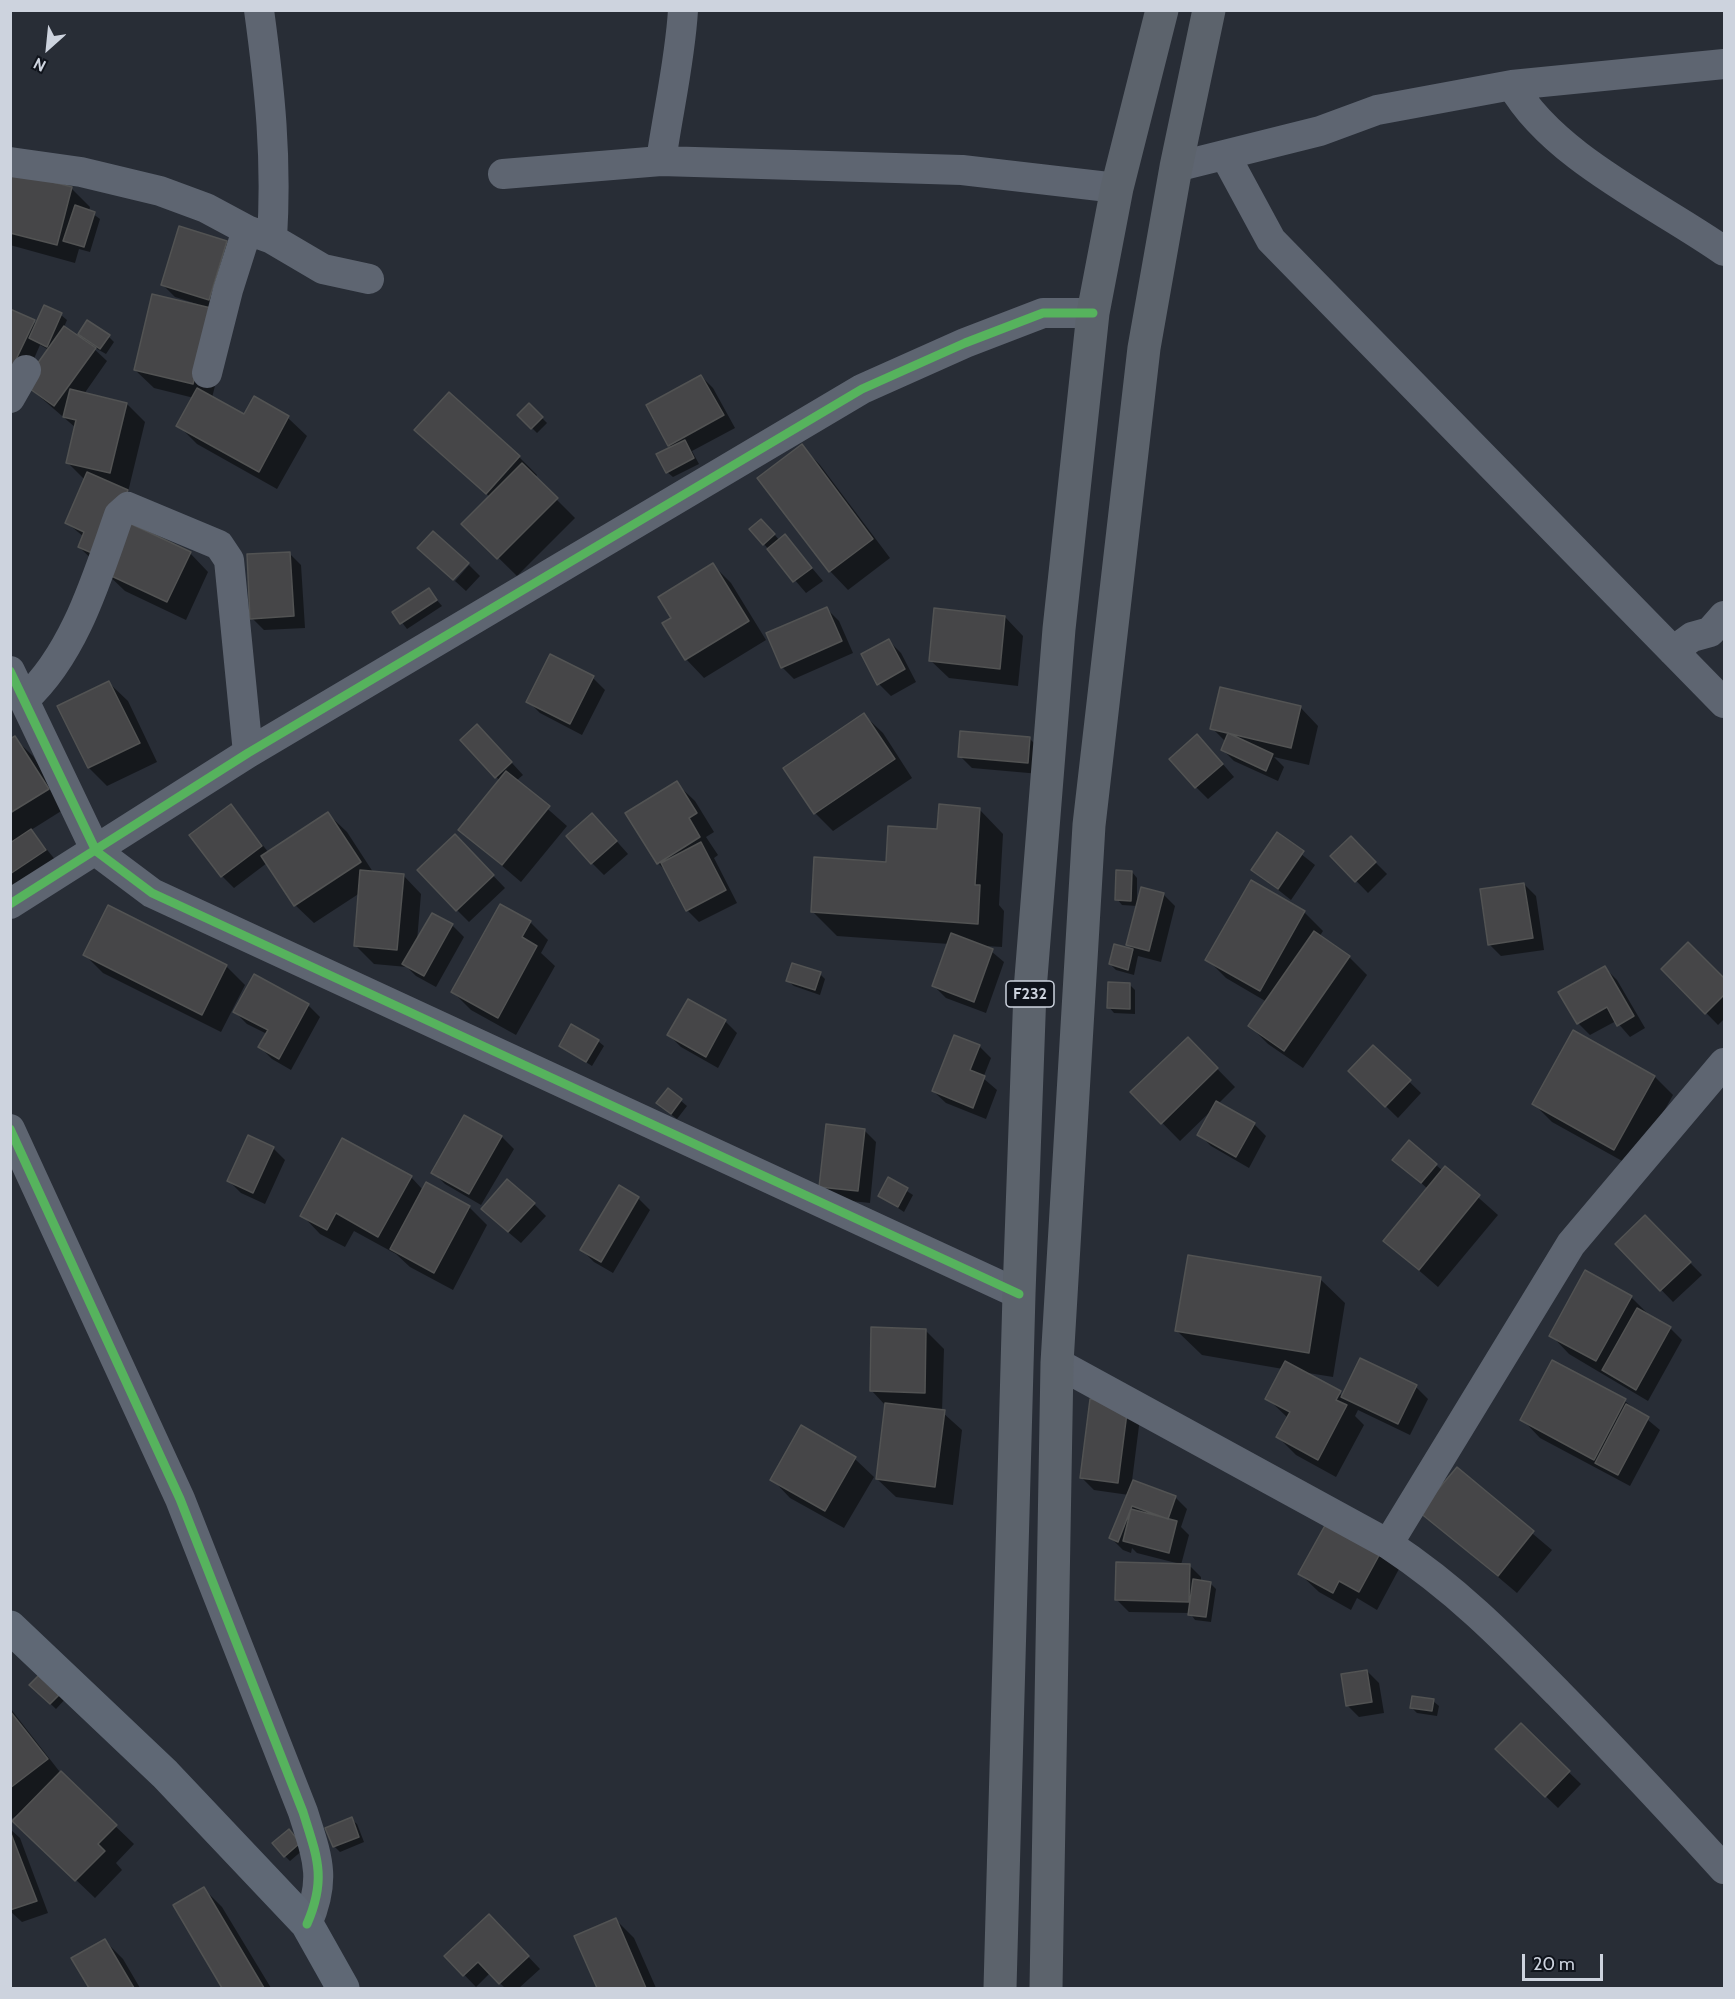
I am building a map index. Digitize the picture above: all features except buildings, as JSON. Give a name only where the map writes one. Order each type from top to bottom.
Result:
[{"type":"highway","name":"F232","points":[[1000,1989],[1019,1294],[1030,990],[1059,629],[1093,314],[1118,189],[1162,10]]},
{"type":"highway","name":"F232","points":[[1046,1989],[1057,1363],[1089,825],[1144,348],[1176,167],[1209,10]]},
{"type":"street","points":[[207,374],[228,290],[260,235],[276,179],[272,101],[259,10]]},
{"type":"street","points":[[661,161],[669,100],[681,46],[683,10]]},
{"type":"street","points":[[1176,167],[1320,131],[1377,110],[1512,85],[1725,64]]},
{"type":"street","points":[[1512,85],[1525,108],[1580,157],[1725,251]]},
{"type":"street","points":[[1225,156],[1271,240],[1725,704]]},
{"type":"street","points":[[503,174],[661,161],[962,170],[1118,189]]},
{"type":"street","points":[[10,162],[81,172],[160,191],[206,208],[323,269],[369,279]]},
{"type":"street","points":[[10,904],[248,753],[862,389],[965,343],[1043,313],[1093,314]]},
{"type":"street","points":[[10,398],[26,370]]},
{"type":"street","points":[[25,699],[45,680],[90,598],[119,515],[128,507],[219,545],[229,560],[248,753]]},
{"type":"street","points":[[1673,651],[1692,637],[1710,632],[1725,616]]},
{"type":"street","points":[[10,670],[96,851],[152,893],[1019,1294]]},
{"type":"street","points":[[1388,1544],[1571,1244],[1725,1063]]},
{"type":"street","points":[[10,1129],[180,1499],[303,1812],[319,1865],[318,1899],[307,1924]]},
{"type":"street","points":[[1057,1363],[1388,1544],[1432,1573],[1480,1613],[1725,1869]]},
{"type":"street","points":[[10,1627],[165,1773],[307,1924],[344,1989]]},
{"type":"cycle path","points":[[10,904],[248,753],[862,389],[965,343],[1043,313],[1093,313]]},
{"type":"cycle path","points":[[10,671],[96,851],[152,893],[1019,1294]]},
{"type":"cycle path","points":[[10,1129],[180,1499],[303,1812],[318,1868],[317,1893],[307,1924]]}]
